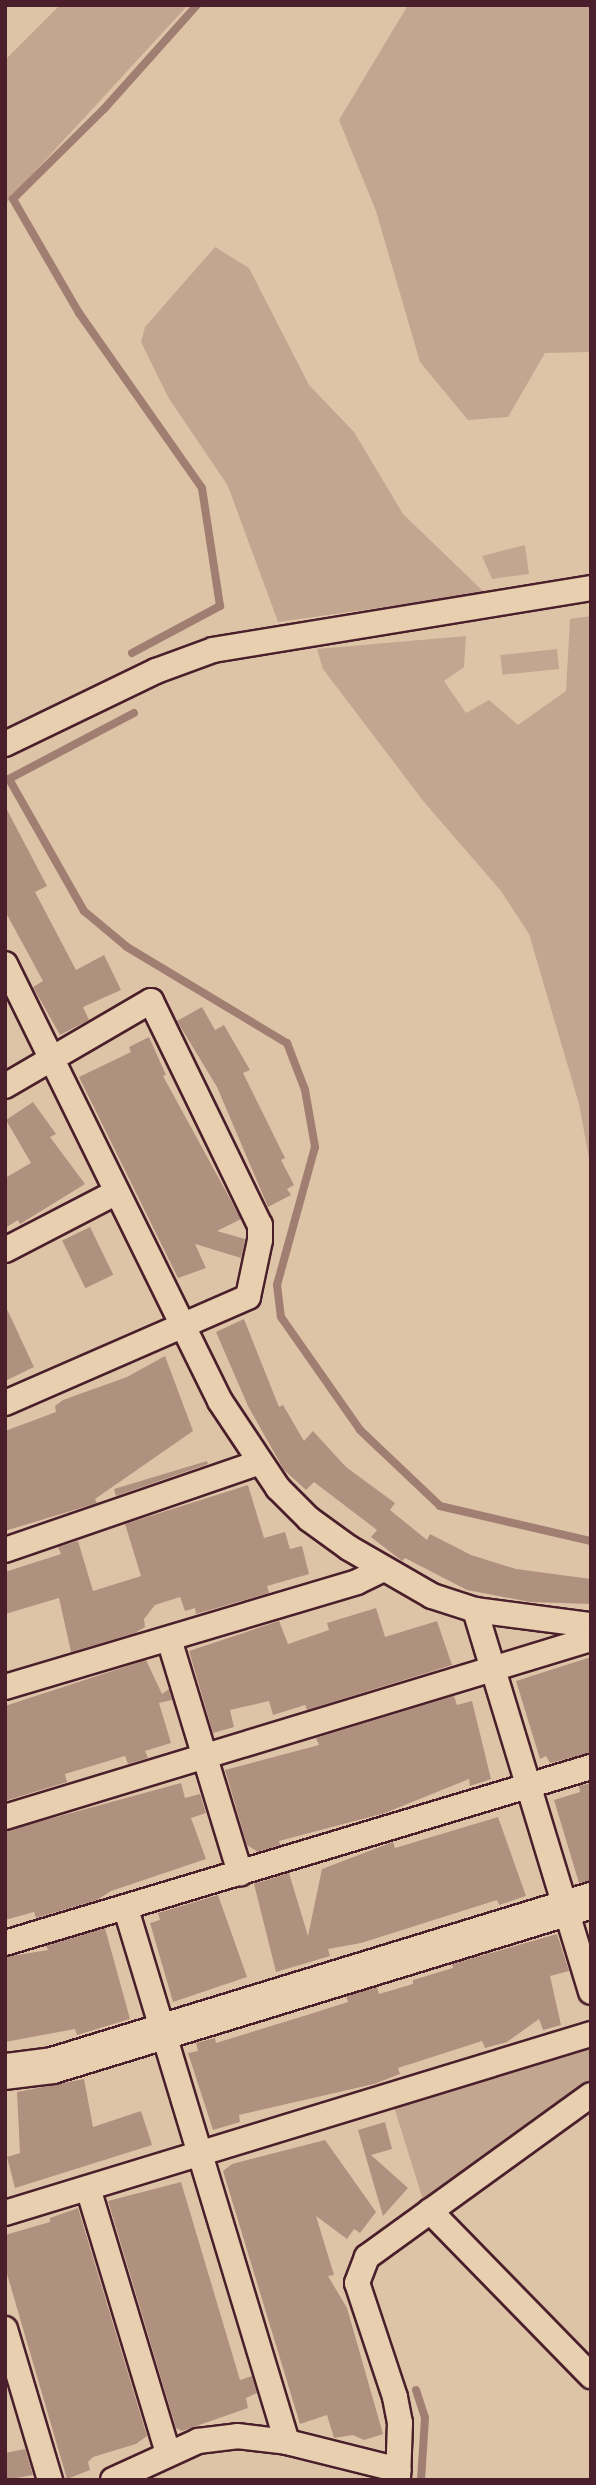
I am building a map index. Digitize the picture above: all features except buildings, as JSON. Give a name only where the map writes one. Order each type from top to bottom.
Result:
[{"type":"street","points":[[5,744],[156,671],[213,650],[591,587]]},
{"type":"street","points":[[5,964],[183,1328],[258,1463],[309,1519],[382,1570],[432,1595],[475,1610],[591,1625]]},
{"type":"street","points":[[5,1086],[151,1001],[254,1212],[260,1240],[248,1297],[183,1328],[5,1403]]},
{"type":"street","points":[[5,1250],[117,1192]]},
{"type":"street","points":[[5,1550],[258,1463]]},
{"type":"street","points":[[5,1687],[357,1582],[382,1570]]},
{"type":"street","points":[[475,1610],[529,1786],[578,1904],[591,1992]]},
{"type":"street","points":[[169,1639],[240,1873]]},
{"type":"street","points":[[5,1817],[591,1639]]},
{"type":"street","points":[[5,1943],[126,1909],[591,1767]]},
{"type":"street","points":[[5,2071],[52,2065],[578,1904]]},
{"type":"street","points":[[126,1909],[287,2442]]},
{"type":"street","points":[[5,2213],[591,2034]]},
{"type":"street","points":[[113,2480],[168,2453],[216,2437],[287,2442],[398,2475],[395,2397],[357,2283],[367,2257],[591,2095]]},
{"type":"street","points":[[88,2188],[168,2453]]},
{"type":"street","points":[[430,2211],[591,2376]]},
{"type":"street","points":[[5,2329],[50,2480]]},
{"type":"shaded area","points":[[60,5],[188,5],[5,204],[5,60]]},
{"type":"shaded area","points":[[408,5],[591,5],[591,352],[545,353],[508,417],[468,420],[420,362],[376,211],[339,120]]},
{"type":"shaded area","points":[[215,247],[249,268],[309,385],[354,432],[403,514],[485,593],[278,622],[228,486],[168,397],[141,342],[145,327]]},
{"type":"shaded area","points":[[525,545],[529,574],[492,579],[482,556]]},
{"type":"shaded area","points":[[591,616],[591,1169],[579,1104],[529,934],[501,891],[424,802],[323,669],[317,649],[466,636],[464,667],[444,681],[466,713],[489,700],[518,725],[566,691],[570,619]]},
{"type":"shaded area","points":[[557,649],[559,669],[502,675],[500,655]]},
{"type":"shaded area","points":[[591,2048],[591,2084],[424,2203],[394,2107]]},
{"type":"waterway","points":[[132,653],[220,606],[202,488],[79,313],[13,199],[104,109],[197,5]]},
{"type":"waterway","points":[[134,713],[9,779],[84,911],[127,947],[287,1043],[305,1090],[315,1147],[277,1285],[281,1317],[360,1430],[440,1506],[591,1541]]},
{"type":"waterway","points":[[416,2390],[425,2418],[421,2480]]}]
